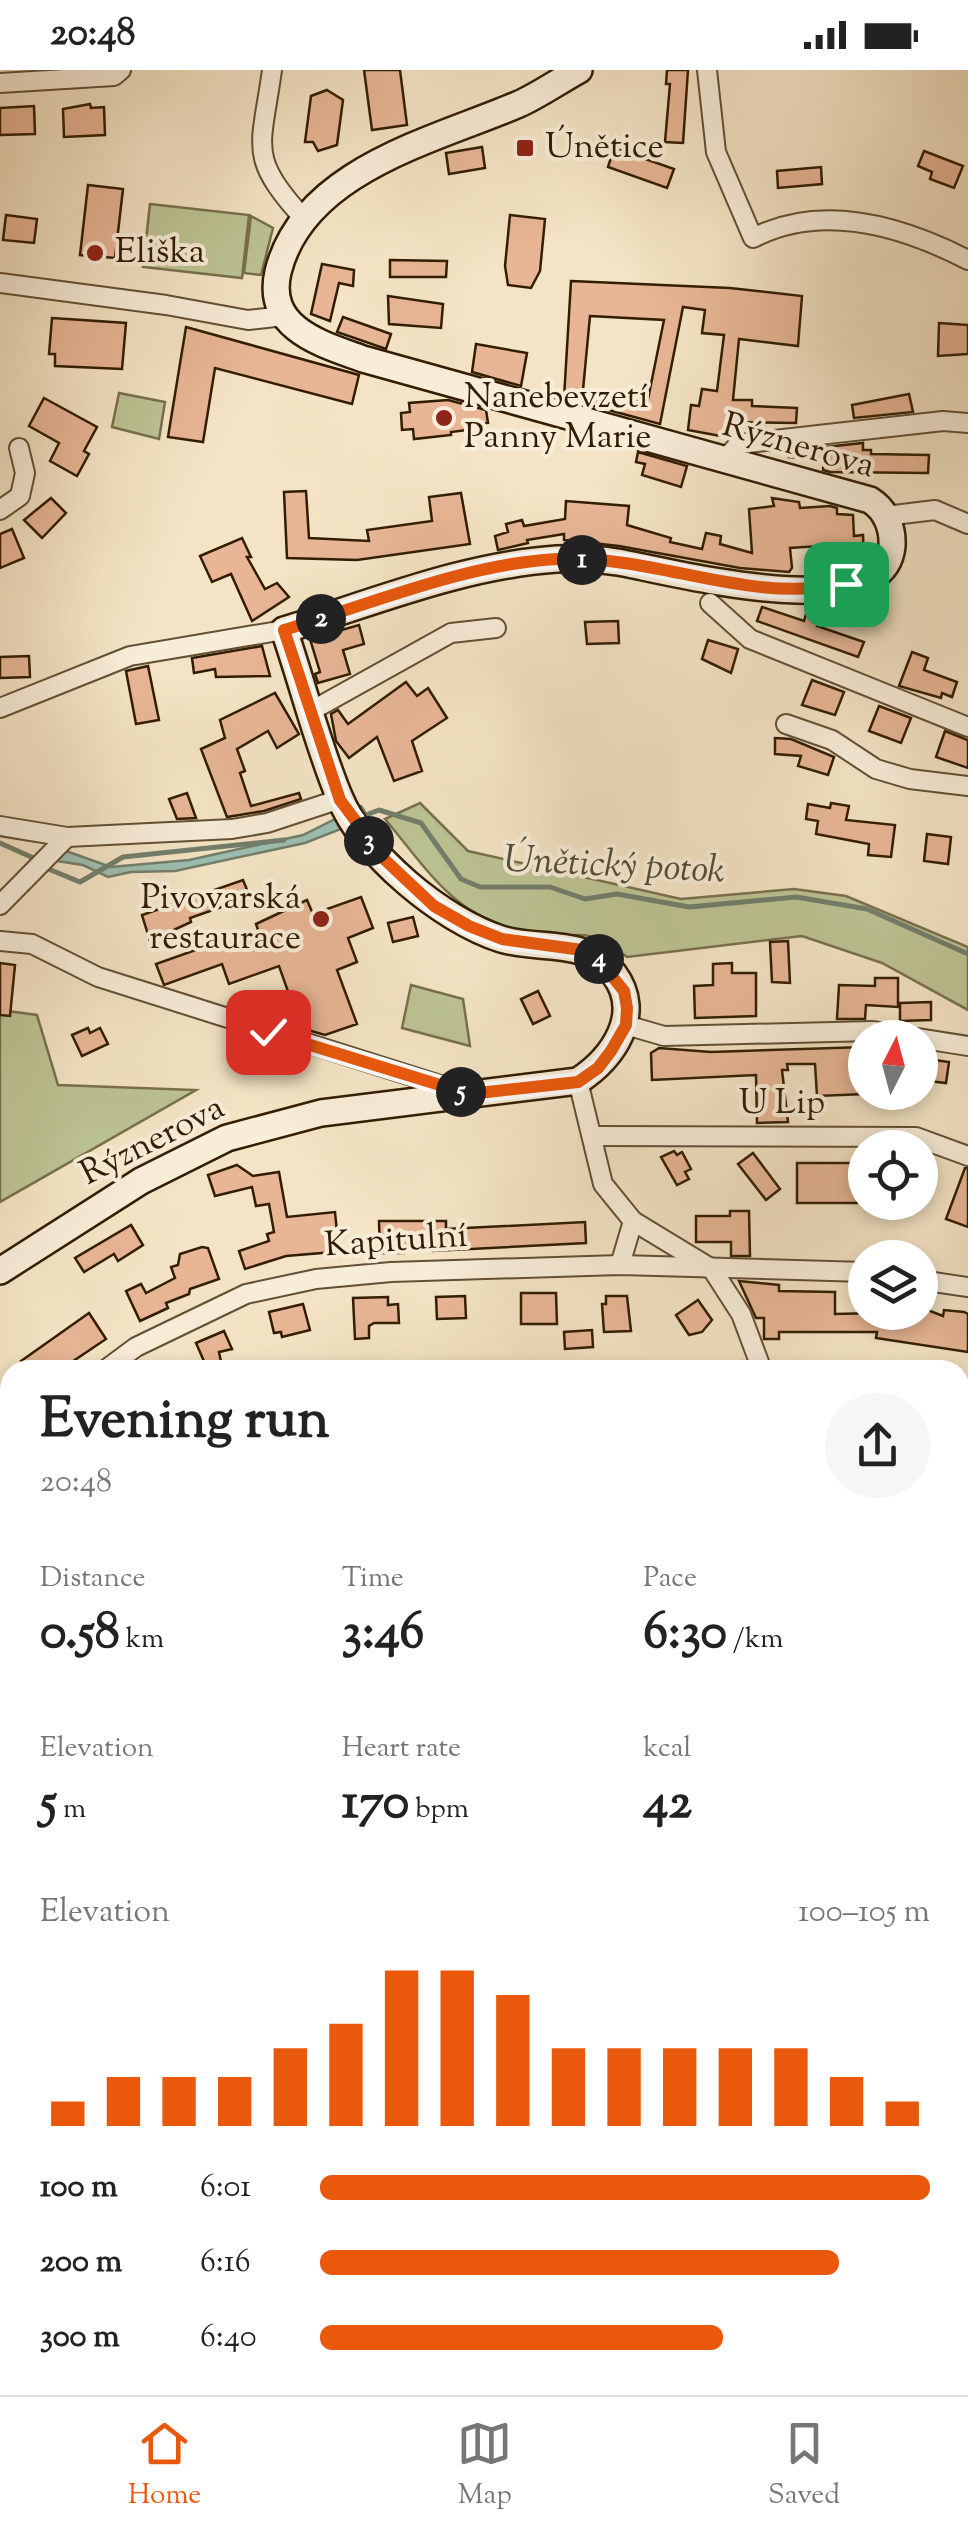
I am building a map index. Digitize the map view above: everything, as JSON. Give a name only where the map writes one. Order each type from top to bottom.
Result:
[{"type":"street","points":[[0,83],[114,76],[121,70]]},
{"type":"street","points":[[272,70],[260,159],[275,188],[305,220]]},
{"type":"street","points":[[0,284],[166,305],[248,320],[284,316],[276,280],[289,240],[330,190],[431,137],[521,103],[579,70]]},
{"type":"street","points":[[707,70],[716,152],[753,238],[768,230],[806,222],[869,222],[907,231],[968,260]]},
{"type":"street","name":"Rýznerova","points":[[284,316],[302,336],[363,359],[862,498],[876,504],[886,516],[892,543],[884,565],[870,578],[846,584],[771,591],[612,562],[557,559],[487,570],[284,630]]},
{"type":"street","points":[[722,462],[739,444],[942,421],[968,423]]},
{"type":"street","points":[[0,510],[20,496],[25,473],[19,448]]},
{"type":"street","points":[[886,516],[935,510],[968,524]]},
{"type":"street","points":[[710,603],[750,639],[968,727]]},
{"type":"street","points":[[311,711],[451,633],[496,628]]},
{"type":"street","points":[[0,708],[130,656],[284,630],[340,800],[360,830],[434,906],[502,939],[582,950],[598,959],[624,991],[626,1025],[598,1068],[578,1082],[603,1184],[633,1221],[712,1269],[741,1314],[758,1360]]},
{"type":"street","points":[[786,724],[843,746],[876,769],[910,779],[968,786]]},
{"type":"street","points":[[0,826],[64,840],[232,828],[268,823],[340,800]]},
{"type":"street","points":[[0,905],[64,840]]},
{"type":"street","points":[[0,942],[32,944],[98,977],[469,1094]]},
{"type":"street","points":[[626,1025],[664,1036],[873,1032],[968,1046]]},
{"type":"street","name":"Rýznerova","points":[[0,1272],[141,1181],[227,1138],[321,1113],[578,1082]]},
{"type":"street","name":"U Lip","points":[[592,1136],[916,1137],[968,1156]]},
{"type":"street","points":[[620,1264],[633,1221]]},
{"type":"street","name":"Kapitulní","points":[[118,1360],[136,1347],[246,1294],[316,1279],[391,1272],[620,1264],[848,1272]]},
{"type":"street","points":[[938,1283],[968,1287]]},
{"type":"green space","points":[[150,204],[249,215],[242,278],[143,267]]},
{"type":"green space","points":[[251,216],[273,228],[261,275],[244,273]]},
{"type":"green space","points":[[119,393],[165,402],[159,439],[112,427]]},
{"type":"green space","points":[[420,803],[468,851],[681,899],[794,889],[846,896],[968,947],[968,1010],[882,963],[802,936],[627,957],[585,935],[540,937],[500,926],[479,916],[445,890],[385,819]]},
{"type":"green space","points":[[411,985],[463,999],[470,1046],[402,1028]]},
{"type":"green space","points":[[0,1010],[37,1015],[58,1085],[196,1090],[0,1202]]},
{"type":"shaded area","points":[[361,806],[369,818],[305,843],[175,871],[108,877],[83,865],[57,861],[66,851],[111,867],[189,860],[303,835]]},
{"type":"building","points":[[364,70],[400,70],[407,125],[372,130]]},
{"type":"building","points":[[667,70],[688,70],[683,143],[665,142],[670,84],[666,84]]},
{"type":"building","points":[[327,90],[343,100],[337,145],[318,151],[313,142],[305,142],[311,96]]},
{"type":"building","points":[[90,104],[91,108],[104,107],[105,135],[64,137],[63,109]]},
{"type":"building","points":[[34,106],[35,134],[0,135],[0,108]]},
{"type":"building","points":[[482,147],[485,168],[449,174],[446,153]]},
{"type":"building","points":[[614,148],[674,169],[667,188],[608,167]]},
{"type":"building","points":[[924,151],[963,166],[954,188],[930,179],[932,172],[918,166]]},
{"type":"building","points":[[821,167],[822,184],[778,188],[777,171]]},
{"type":"building","points":[[88,185],[123,189],[115,258],[80,255]]},
{"type":"building","points":[[6,215],[37,219],[34,243],[3,240]]},
{"type":"building","points":[[510,215],[545,219],[540,271],[531,288],[508,285],[505,266]]},
{"type":"building","points":[[390,260],[447,261],[446,277],[390,277]]},
{"type":"building","points":[[322,264],[354,270],[353,286],[339,283],[330,321],[311,314]]},
{"type":"building","points":[[571,281],[730,288],[802,296],[798,346],[739,339],[733,400],[752,400],[752,406],[797,408],[796,423],[728,422],[726,437],[688,430],[691,405],[699,406],[702,389],[717,391],[724,335],[702,333],[705,310],[683,307],[660,424],[564,398]],"holes":[[[590,316],[664,320],[647,404],[583,390]]]},
{"type":"building","points":[[388,296],[443,304],[441,328],[389,324]]},
{"type":"building","points":[[343,317],[391,334],[386,349],[337,332]]},
{"type":"building","points":[[52,318],[126,323],[122,369],[55,366],[55,354],[49,354]]},
{"type":"building","points":[[939,323],[968,325],[968,354],[938,356]]},
{"type":"building","points":[[186,327],[359,375],[352,404],[215,368],[203,442],[168,437]]},
{"type":"building","points":[[476,344],[527,353],[521,386],[472,372]]},
{"type":"building","points":[[909,394],[913,412],[854,418],[852,405]]},
{"type":"building","points":[[44,398],[97,427],[77,476],[50,461],[59,443],[29,426]]},
{"type":"building","name":"Nanebevzetí Panny Marie","points":[[448,400],[486,410],[488,423],[466,425],[467,430],[451,435],[414,439],[413,429],[402,430],[401,413],[410,412],[409,403]]},
{"type":"building","points":[[863,443],[863,450],[871,450],[871,454],[929,455],[928,473],[830,472],[823,470],[824,459],[789,457],[789,451]]},
{"type":"building","points":[[638,452],[687,466],[681,487],[642,475],[645,464],[636,462]]},
{"type":"building","points":[[306,491],[309,538],[369,541],[367,530],[432,521],[429,497],[461,493],[470,544],[357,560],[287,558],[284,492]]},
{"type":"building","points":[[51,498],[66,513],[42,538],[24,520]]},
{"type":"building","points":[[772,498],[799,502],[800,508],[830,506],[837,508],[837,514],[853,515],[854,536],[863,535],[864,561],[837,569],[835,545],[790,548],[789,572],[564,540],[564,534],[498,550],[495,536],[508,532],[506,524],[522,520],[524,526],[565,519],[566,501],[629,506],[627,525],[671,538],[670,542],[702,549],[706,533],[721,536],[720,544],[752,553],[749,509],[774,506]]},
{"type":"building","points":[[12,529],[24,558],[0,568],[0,534]]},
{"type":"building","points":[[242,538],[251,557],[247,557],[265,589],[277,583],[289,597],[252,621],[231,574],[212,582],[200,556]]},
{"type":"building","points":[[762,607],[804,621],[806,614],[819,618],[817,626],[864,642],[858,657],[757,621]]},
{"type":"building","points":[[618,621],[619,643],[587,644],[585,622]]},
{"type":"building","points":[[359,625],[364,644],[343,650],[350,674],[318,683],[315,674],[320,672],[310,639]]},
{"type":"building","points":[[708,640],[738,649],[731,673],[702,659]]},
{"type":"building","points":[[262,646],[270,676],[216,677],[215,669],[194,673],[192,658]]},
{"type":"building","points":[[912,652],[928,658],[924,670],[957,682],[952,697],[942,693],[941,698],[899,686]]},
{"type":"building","points":[[29,656],[30,677],[0,678],[0,657]]},
{"type":"building","points":[[148,666],[159,720],[136,724],[126,671]]},
{"type":"building","points":[[812,680],[844,692],[835,715],[802,705]]},
{"type":"building","points":[[406,682],[417,696],[428,688],[447,718],[412,741],[422,771],[394,781],[377,737],[349,758],[336,741],[331,714],[338,710],[348,724]]},
{"type":"building","points":[[275,693],[299,734],[277,748],[268,731],[237,749],[245,771],[240,773],[251,806],[299,793],[301,799],[227,817],[201,749],[225,738],[220,720]]},
{"type":"building","points":[[879,706],[911,718],[901,743],[869,731]]},
{"type":"building","points":[[945,731],[968,740],[968,768],[936,757]]},
{"type":"building","points":[[775,738],[791,739],[834,757],[828,775],[798,766],[801,756],[775,754]]},
{"type":"building","points":[[187,793],[196,818],[177,819],[169,799]]},
{"type":"building","points":[[831,803],[849,806],[846,820],[895,825],[891,857],[868,855],[869,844],[816,834],[818,821],[806,819],[808,804],[830,808]]},
{"type":"building","points":[[927,834],[951,837],[948,864],[924,861]]},
{"type":"building","points":[[243,880],[250,897],[190,918],[191,922],[150,941],[142,915]]},
{"type":"building","points":[[361,897],[373,928],[348,938],[357,962],[337,970],[357,1024],[325,1035],[301,1028],[279,966],[229,984],[222,964],[164,985],[156,964],[215,943],[217,948],[259,933],[256,924],[307,900],[313,914]]},
{"type":"building","points":[[413,917],[418,936],[393,942],[388,923]]},
{"type":"building","points":[[788,941],[790,983],[772,982],[770,942]]},
{"type":"building","points":[[0,963],[15,965],[10,1016],[0,1015]]},
{"type":"building","points":[[732,963],[732,973],[756,973],[756,1016],[695,1018],[694,986],[713,985],[713,964]]},
{"type":"building","points":[[875,978],[898,978],[898,1007],[866,1005],[865,1019],[837,1019],[839,985],[875,986]]},
{"type":"building","points":[[538,991],[550,1016],[533,1024],[521,999]]},
{"type":"building","points":[[931,1002],[931,1020],[900,1020],[900,1003]]},
{"type":"building","points":[[88,1028],[90,1033],[100,1028],[108,1044],[82,1056],[72,1035]]},
{"type":"building","points":[[659,1048],[711,1052],[848,1048],[848,1095],[817,1096],[815,1064],[787,1064],[788,1070],[782,1070],[788,1122],[757,1123],[756,1075],[652,1080],[651,1053]]},
{"type":"building","points":[[938,1060],[949,1062],[946,1083],[938,1082]]},
{"type":"building","points":[[674,1151],[677,1155],[682,1152],[691,1169],[685,1172],[689,1179],[677,1185],[661,1157]]},
{"type":"building","points":[[753,1153],[780,1189],[766,1200],[738,1164]]},
{"type":"building","points":[[797,1163],[848,1163],[848,1203],[797,1203]]},
{"type":"building","points":[[237,1165],[253,1176],[279,1172],[287,1217],[335,1212],[338,1241],[332,1241],[333,1252],[286,1256],[245,1269],[239,1251],[269,1241],[267,1234],[274,1232],[269,1204],[256,1206],[252,1187],[215,1196],[208,1175]]},
{"type":"building","points":[[968,1168],[968,1227],[946,1219]]},
{"type":"building","points":[[730,1211],[749,1211],[750,1256],[731,1256],[731,1242],[696,1242],[696,1216],[730,1216]]},
{"type":"building","points":[[379,1221],[446,1221],[446,1229],[585,1222],[586,1243],[433,1251],[433,1244],[404,1245],[404,1253],[380,1253]]},
{"type":"building","points":[[131,1225],[143,1245],[118,1261],[114,1254],[84,1272],[75,1258]]},
{"type":"building","points":[[208,1248],[219,1279],[190,1289],[189,1294],[166,1303],[168,1308],[140,1321],[126,1291],[141,1284],[146,1293],[175,1278],[171,1267],[178,1265],[180,1254]]},
{"type":"building","points":[[739,1281],[779,1285],[779,1291],[835,1292],[835,1314],[848,1314],[848,1330],[938,1330],[938,1314],[943,1316],[944,1310],[964,1312],[968,1314],[968,1352],[876,1338],[877,1332],[779,1332],[779,1339],[764,1339],[764,1318],[756,1318]]},
{"type":"building","points":[[521,1293],[556,1293],[557,1324],[521,1324]]},
{"type":"building","points":[[465,1296],[466,1318],[437,1319],[436,1297]]},
{"type":"building","points":[[606,1296],[627,1296],[631,1331],[604,1332],[602,1304],[606,1304]]},
{"type":"building","points":[[388,1297],[388,1305],[398,1304],[399,1323],[374,1323],[369,1326],[369,1338],[355,1339],[353,1298]]},
{"type":"building","points":[[698,1300],[712,1320],[702,1332],[689,1335],[676,1315]]},
{"type":"building","points":[[303,1304],[310,1330],[282,1337],[281,1332],[274,1333],[269,1312]]},
{"type":"building","points":[[89,1313],[106,1339],[75,1360],[22,1360]]},
{"type":"building","points":[[592,1330],[593,1347],[565,1349],[564,1332]]},
{"type":"building","points":[[224,1331],[232,1349],[219,1352],[221,1360],[203,1360],[196,1343]]},
{"type":"waterway","name":"Únětický potok","points":[[361,817],[379,810],[421,823],[461,879],[480,887],[550,887],[585,899],[617,894],[689,907],[796,897],[867,909],[968,954]]},
{"type":"waterway","name":"Únětický potok","points":[[46,868],[80,882],[123,857],[284,840]]},
{"type":"waterway","name":"Únětický potok","points":[[0,843],[38,860]]},
{"type":"place","name":"Únětice","points":[[525,148]]},
{"type":"place","name":"Eliška","points":[[95,253]]},
{"type":"place","name":"Nanebevzetí Panny Marie","points":[[444,418]]},
{"type":"place","name":"Pivovarská restaurace","points":[[321,919]]},
{"type":"route","points":[[268,1032],[469,1094],[578,1082],[598,1068],[611,1051],[626,1025],[627,1008],[624,991],[613,972],[598,959],[582,950],[502,939],[469,926],[434,906],[384,859],[340,800],[284,630],[487,570],[557,559],[612,562],[771,591],[846,584]]}]
